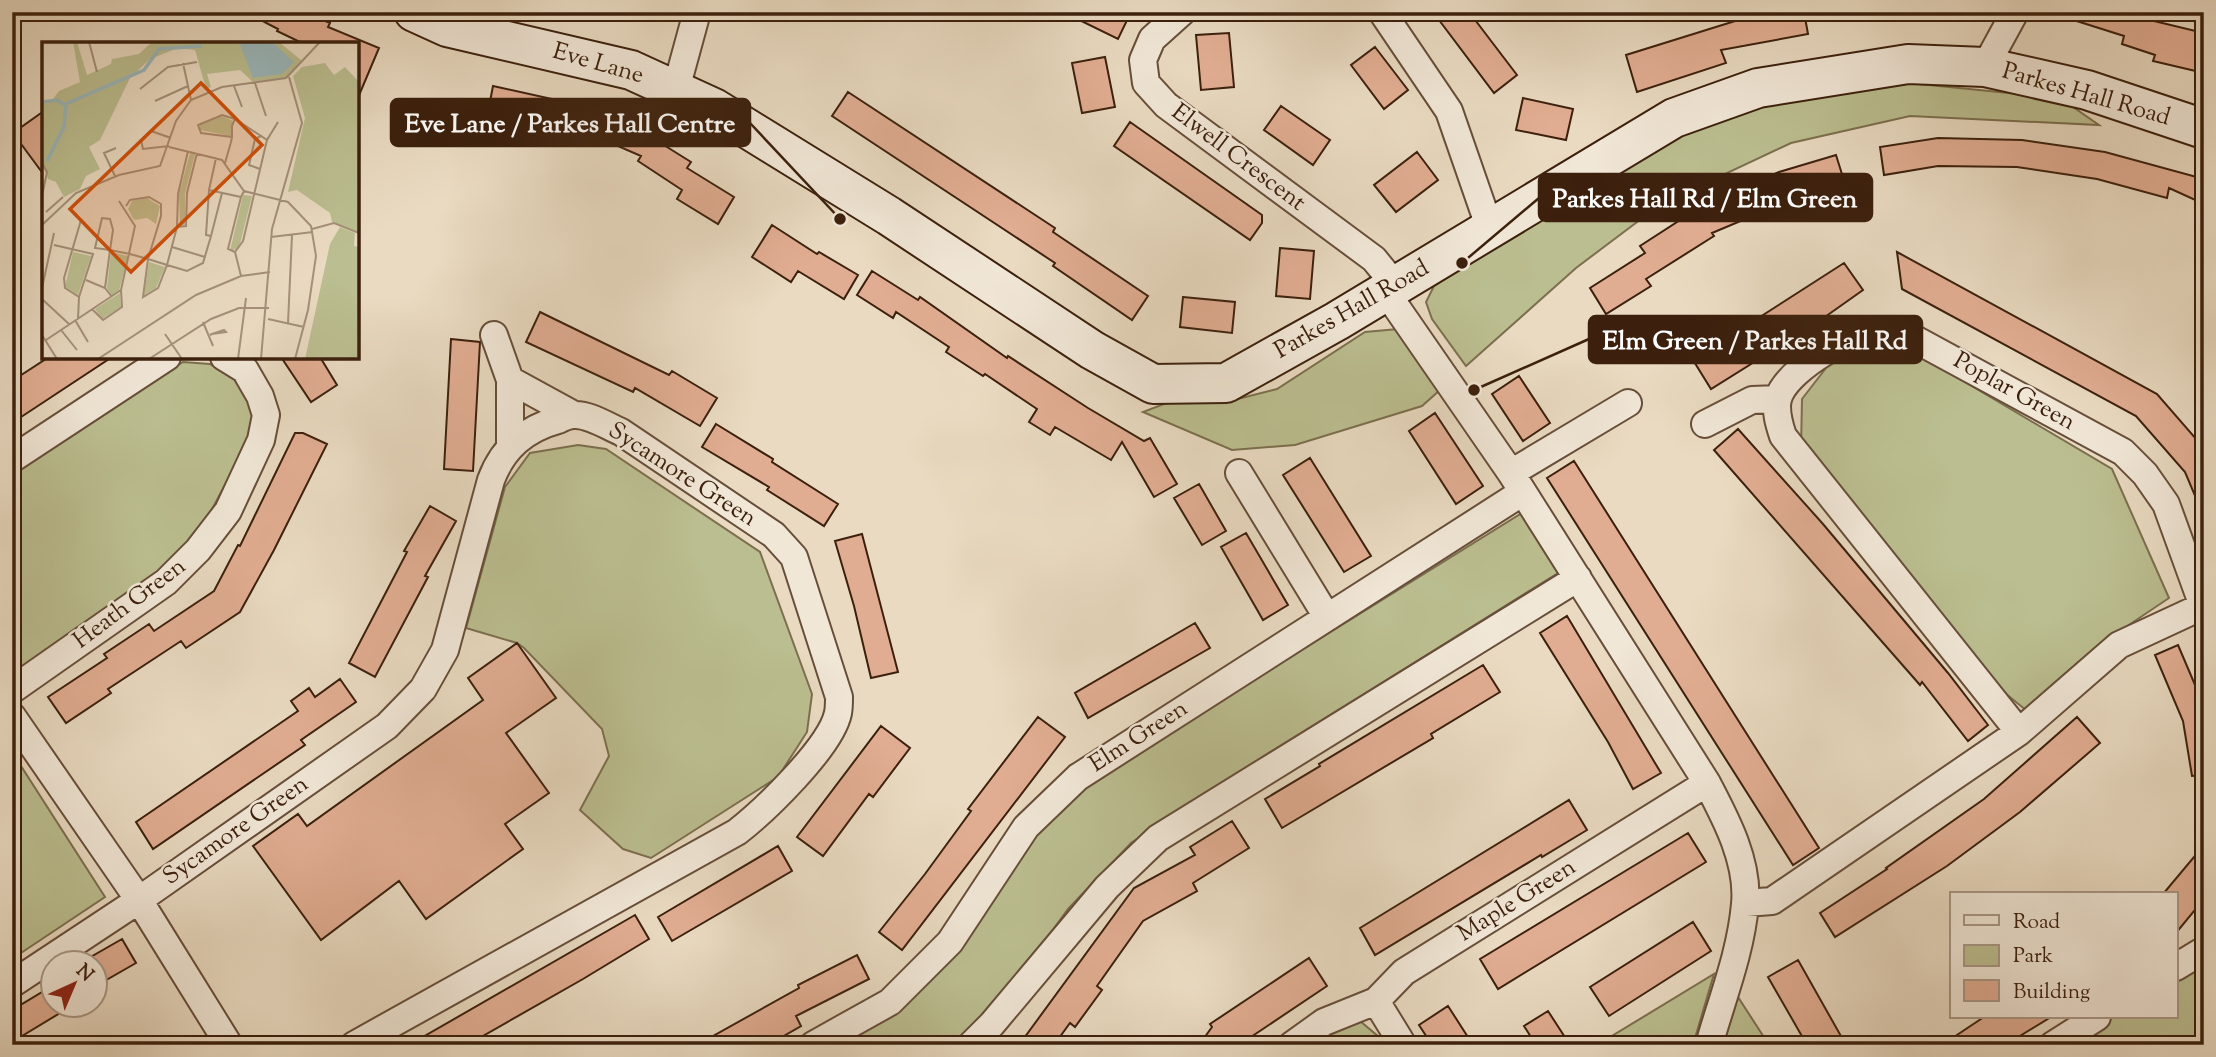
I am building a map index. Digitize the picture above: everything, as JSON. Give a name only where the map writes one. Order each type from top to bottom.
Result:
[{"type":"street","name":"Eve Lane","points":[[414,12],[447,27],[631,70],[714,108],[807,166]]},
{"type":"street","points":[[676,89],[697,12]]},
{"type":"street","name":"Elwell Crescent","points":[[1182,12],[1153,39],[1143,60],[1146,83],[1166,105],[1374,259],[1391,289]]},
{"type":"street","points":[[1382,12],[1449,111],[1490,229]]},
{"type":"street","points":[[1985,67],[2015,12]]},
{"type":"street","name":"Parkes Hall Road","points":[[807,166],[1092,350],[1153,384],[1226,383],[1391,289],[1674,118],[1758,88],[1908,64],[1985,67],[2087,90],[2204,129]]},
{"type":"street","points":[[1391,289],[1578,578],[1707,783],[1727,821],[1738,853],[1746,903],[1738,945],[1709,1045]]},
{"type":"street","name":"Poplar Green","points":[[1746,903],[1772,901],[2019,732],[2119,645],[2203,609],[2166,504],[2145,474],[2123,452],[1936,348],[1887,330],[1870,331],[1832,346],[1788,381],[1778,399]]},
{"type":"street","points":[[494,335],[510,380],[510,446]]},
{"type":"street","points":[[12,459],[164,359]]},
{"type":"street","name":"Heath Green","points":[[12,690],[166,582],[198,550],[228,510],[261,440],[265,415],[260,396],[245,370],[227,359]]},
{"type":"street","points":[[510,380],[574,415]]},
{"type":"street","points":[[1705,424],[1752,400],[1778,399],[1778,424],[1783,436],[2019,732]]},
{"type":"street","name":"Elm Green","points":[[814,1045],[890,1002],[950,942],[1026,827],[1078,777],[1327,617],[1628,402]]},
{"type":"street","name":"Sycamore Green","points":[[229,1045],[139,900],[387,726],[423,689],[445,650],[498,461],[510,446],[529,431],[574,415],[597,421],[621,432],[774,535],[794,557],[839,697],[838,715],[807,764],[764,811],[737,832],[354,1045]]},
{"type":"street","points":[[1238,473],[1327,617]]},
{"type":"street","points":[[971,1045],[992,1024],[1107,887],[1158,838],[1578,578]]},
{"type":"street","points":[[12,716],[139,900],[12,984]]},
{"type":"street","name":"Maple Green","points":[[1376,1001],[1404,972],[1707,783]]},
{"type":"street","points":[[2178,966],[2204,950]]},
{"type":"street","points":[[1292,1045],[1324,1022],[1376,1001],[1403,1045]]},
{"type":"street","points":[[2053,1045],[2095,1018]]},
{"type":"green space","points":[[1879,80],[2060,98],[2099,125],[1910,116],[1791,143],[1661,204],[1576,268],[1466,366],[1432,319],[1426,302],[1434,286],[1572,198],[1687,131],[1783,96]]},
{"type":"green space","points":[[1398,329],[1441,389],[1422,406],[1295,445],[1232,450],[1143,412],[1169,402],[1226,402],[1277,389],[1365,332]]},
{"type":"green space","points":[[1864,344],[1911,350],[2112,469],[2169,598],[2117,633],[2027,711],[2005,693],[1801,448],[1802,399],[1833,359]]},
{"type":"green space","points":[[183,362],[210,364],[236,376],[255,407],[247,443],[198,536],[161,575],[34,666],[12,673],[12,473]]},
{"type":"green space","points":[[578,445],[606,449],[760,552],[812,694],[807,732],[778,777],[651,858],[623,849],[580,810],[609,756],[602,729],[524,648],[517,643],[466,628],[505,487],[530,453]]},
{"type":"green space","points":[[1522,513],[1558,573],[1217,786],[1131,843],[1068,909],[1022,973],[962,1045],[838,1045],[1081,787]]},
{"type":"green space","points":[[12,752],[105,897],[12,959]]},
{"type":"green space","points":[[2204,963],[2204,1045],[2069,1045],[2112,1018],[2178,1018],[2178,976]]},
{"type":"green space","points":[[1714,974],[1693,1045],[1597,1045]]},
{"type":"green space","points":[[1738,997],[1769,1045],[1723,1045]]},
{"type":"green space","points":[[1360,1021],[1379,1037],[1383,1045],[1307,1045],[1320,1035]]},
{"type":"building","points":[[245,12],[305,12],[330,23],[328,27],[379,48],[359,95],[359,42],[300,42],[277,31],[278,29]]},
{"type":"building","points":[[1063,12],[1131,12],[1118,39]]},
{"type":"building","points":[[1450,12],[1469,12],[1517,75],[1494,93],[1439,20]]},
{"type":"building","points":[[1748,12],[1804,12],[1808,34],[1721,50],[1726,63],[1637,92],[1626,55],[1748,17]]},
{"type":"building","points":[[2065,12],[2157,12],[2154,21],[2204,33],[2204,73],[2153,61],[2155,55],[2122,44],[2124,36],[2064,17]]},
{"type":"building","points":[[1229,33],[1234,87],[1201,90],[1196,35]]},
{"type":"building","points":[[1375,47],[1408,90],[1384,109],[1351,65]]},
{"type":"building","points":[[1105,57],[1115,107],[1082,113],[1072,63]]},
{"type":"building","points":[[493,86],[606,111],[607,109],[646,127],[643,132],[691,162],[687,168],[734,197],[718,224],[677,199],[682,190],[638,161],[641,156],[586,132],[584,139],[487,117]]},
{"type":"building","points":[[848,92],[1055,228],[1053,232],[1148,296],[1132,320],[1053,266],[1055,263],[832,116]]},
{"type":"building","points":[[1523,98],[1573,109],[1566,140],[1516,130]]},
{"type":"building","points":[[1281,106],[1330,140],[1313,165],[1264,130]]},
{"type":"building","points":[[42,112],[42,172],[13,133]]},
{"type":"building","points":[[1130,122],[1262,215],[1262,223],[1250,240],[1114,146]]},
{"type":"building","points":[[1938,138],[2022,140],[2105,152],[2204,179],[2204,204],[2169,188],[2167,198],[2097,179],[2017,167],[1938,166],[1884,175],[1880,147]]},
{"type":"building","points":[[1417,152],[1438,180],[1396,212],[1374,185]]},
{"type":"building","points":[[1836,155],[1846,187],[1788,204],[1788,201],[1712,233],[1714,236],[1646,279],[1651,286],[1606,314],[1590,288],[1645,253],[1640,246],[1705,204],[1779,172]]},
{"type":"building","points":[[772,225],[817,254],[819,252],[858,275],[844,299],[798,271],[791,282],[752,257]]},
{"type":"building","points":[[1280,248],[1314,251],[1310,299],[1276,296]]},
{"type":"building","points":[[1897,252],[2157,394],[2204,448],[2204,517],[2185,472],[2136,416],[1902,289]]},
{"type":"building","points":[[1844,263],[1863,290],[1815,324],[1711,389],[1693,360]]},
{"type":"building","points":[[872,271],[918,300],[920,297],[1007,358],[1008,356],[1088,408],[1144,441],[1150,438],[1177,484],[1154,497],[1122,442],[1111,460],[1055,427],[1050,435],[1029,422],[1037,409],[946,352],[949,347],[896,312],[893,318],[857,295]]},
{"type":"building","points":[[1183,297],[1235,302],[1232,333],[1180,327]]},
{"type":"building","points":[[540,312],[669,375],[672,371],[717,398],[700,426],[635,388],[633,392],[526,342]]},
{"type":"building","points":[[451,339],[480,342],[473,471],[444,469]]},
{"type":"building","points":[[46,359],[109,359],[12,423],[12,381]]},
{"type":"building","points":[[282,359],[321,359],[337,385],[311,402]]},
{"type":"building","points":[[1519,376],[1550,423],[1523,441],[1492,394]]},
{"type":"building","points":[[1435,413],[1483,486],[1456,504],[1409,431]]},
{"type":"building","points":[[716,424],[838,504],[824,526],[767,490],[769,487],[702,447]]},
{"type":"building","points":[[1738,429],[1823,524],[1988,725],[1968,741],[1922,682],[1920,685],[1714,450]]},
{"type":"building","points":[[295,433],[303,433],[327,444],[240,612],[186,648],[181,641],[108,689],[111,693],[66,723],[48,697],[107,658],[104,654],[149,624],[154,631],[214,591],[238,545],[240,546]]},
{"type":"building","points":[[1310,458],[1371,556],[1344,572],[1283,475]]},
{"type":"building","points":[[1574,461],[1819,848],[1793,865],[1547,478]]},
{"type":"building","points":[[1199,484],[1226,531],[1202,545],[1174,498]]},
{"type":"building","points":[[430,506],[456,521],[425,576],[428,577],[375,677],[349,663],[407,552],[404,551]]},
{"type":"building","points":[[1246,533],[1288,605],[1263,620],[1221,547]]},
{"type":"building","points":[[862,534],[898,672],[871,678],[835,541]]},
{"type":"building","points":[[1567,616],[1661,773],[1633,789],[1608,742],[1540,633]]},
{"type":"building","points":[[1195,623],[1210,648],[1088,718],[1075,693]]},
{"type":"building","points":[[517,643],[556,698],[506,733],[549,793],[505,824],[523,849],[426,919],[399,881],[321,940],[253,846],[298,814],[307,826],[483,700],[468,678]]},
{"type":"building","points":[[2178,645],[2204,706],[2204,775],[2192,776],[2183,721],[2155,655]]},
{"type":"building","points":[[1483,665],[1500,692],[1431,734],[1433,738],[1282,828],[1265,799]]},
{"type":"building","points":[[340,679],[356,702],[301,740],[305,745],[153,849],[136,822],[298,711],[291,701],[309,688],[315,697]]},
{"type":"building","points":[[1038,717],[1065,737],[902,950],[879,932],[925,874],[971,811],[968,809]]},
{"type":"building","points":[[2077,717],[2100,743],[2020,812],[1947,866],[1835,937],[1820,913],[1887,869],[1984,799]]},
{"type":"building","points":[[881,726],[910,748],[873,797],[869,794],[823,856],[797,837]]},
{"type":"building","points":[[1569,800],[1587,830],[1375,955],[1360,928]]},
{"type":"building","points":[[1232,821],[1249,848],[1193,883],[1197,891],[1143,921],[1097,986],[1102,990],[1075,1027],[1070,1023],[1054,1045],[1019,1045],[1134,888],[1195,855],[1190,847]]},
{"type":"building","points":[[1688,833],[1706,862],[1498,989],[1480,959]]},
{"type":"building","points":[[2204,845],[2204,899],[2178,931],[2178,892],[2165,892]]},
{"type":"building","points":[[778,846],[792,871],[672,941],[658,917]]},
{"type":"building","points":[[635,915],[649,939],[583,979],[467,1045],[409,1045]]},
{"type":"building","points":[[1693,922],[1711,951],[1609,1016],[1590,987]]},
{"type":"building","points":[[122,939],[136,963],[108,979],[106,948]]},
{"type":"building","points":[[857,955],[869,979],[796,1016],[801,1026],[768,1045],[697,1045],[799,988],[798,985]]},
{"type":"building","points":[[1309,958],[1327,986],[1239,1045],[1199,1045],[1212,1027],[1210,1024]]},
{"type":"building","points":[[1798,960],[1846,1045],[1807,1045],[1768,977]]},
{"type":"building","points":[[38,994],[38,1018],[52,1018],[12,1042],[12,1015],[21,1010],[19,1006]]},
{"type":"building","points":[[1448,1006],[1473,1045],[1432,1045],[1419,1025]]},
{"type":"building","points":[[1548,1011],[1570,1045],[1536,1045],[1524,1026]]},
{"type":"building","points":[[1982,1018],[2049,1018],[2005,1045],[1942,1045]]},
{"type":"place","name":"Eve Lane / Parkes Hall Centre","points":[[840,219]]},
{"type":"place","name":"Parkes Hall Rd / Elm Green","points":[[1462,263]]},
{"type":"place","name":"Elm Green / Parkes Hall Rd","points":[[1474,390]]}]
